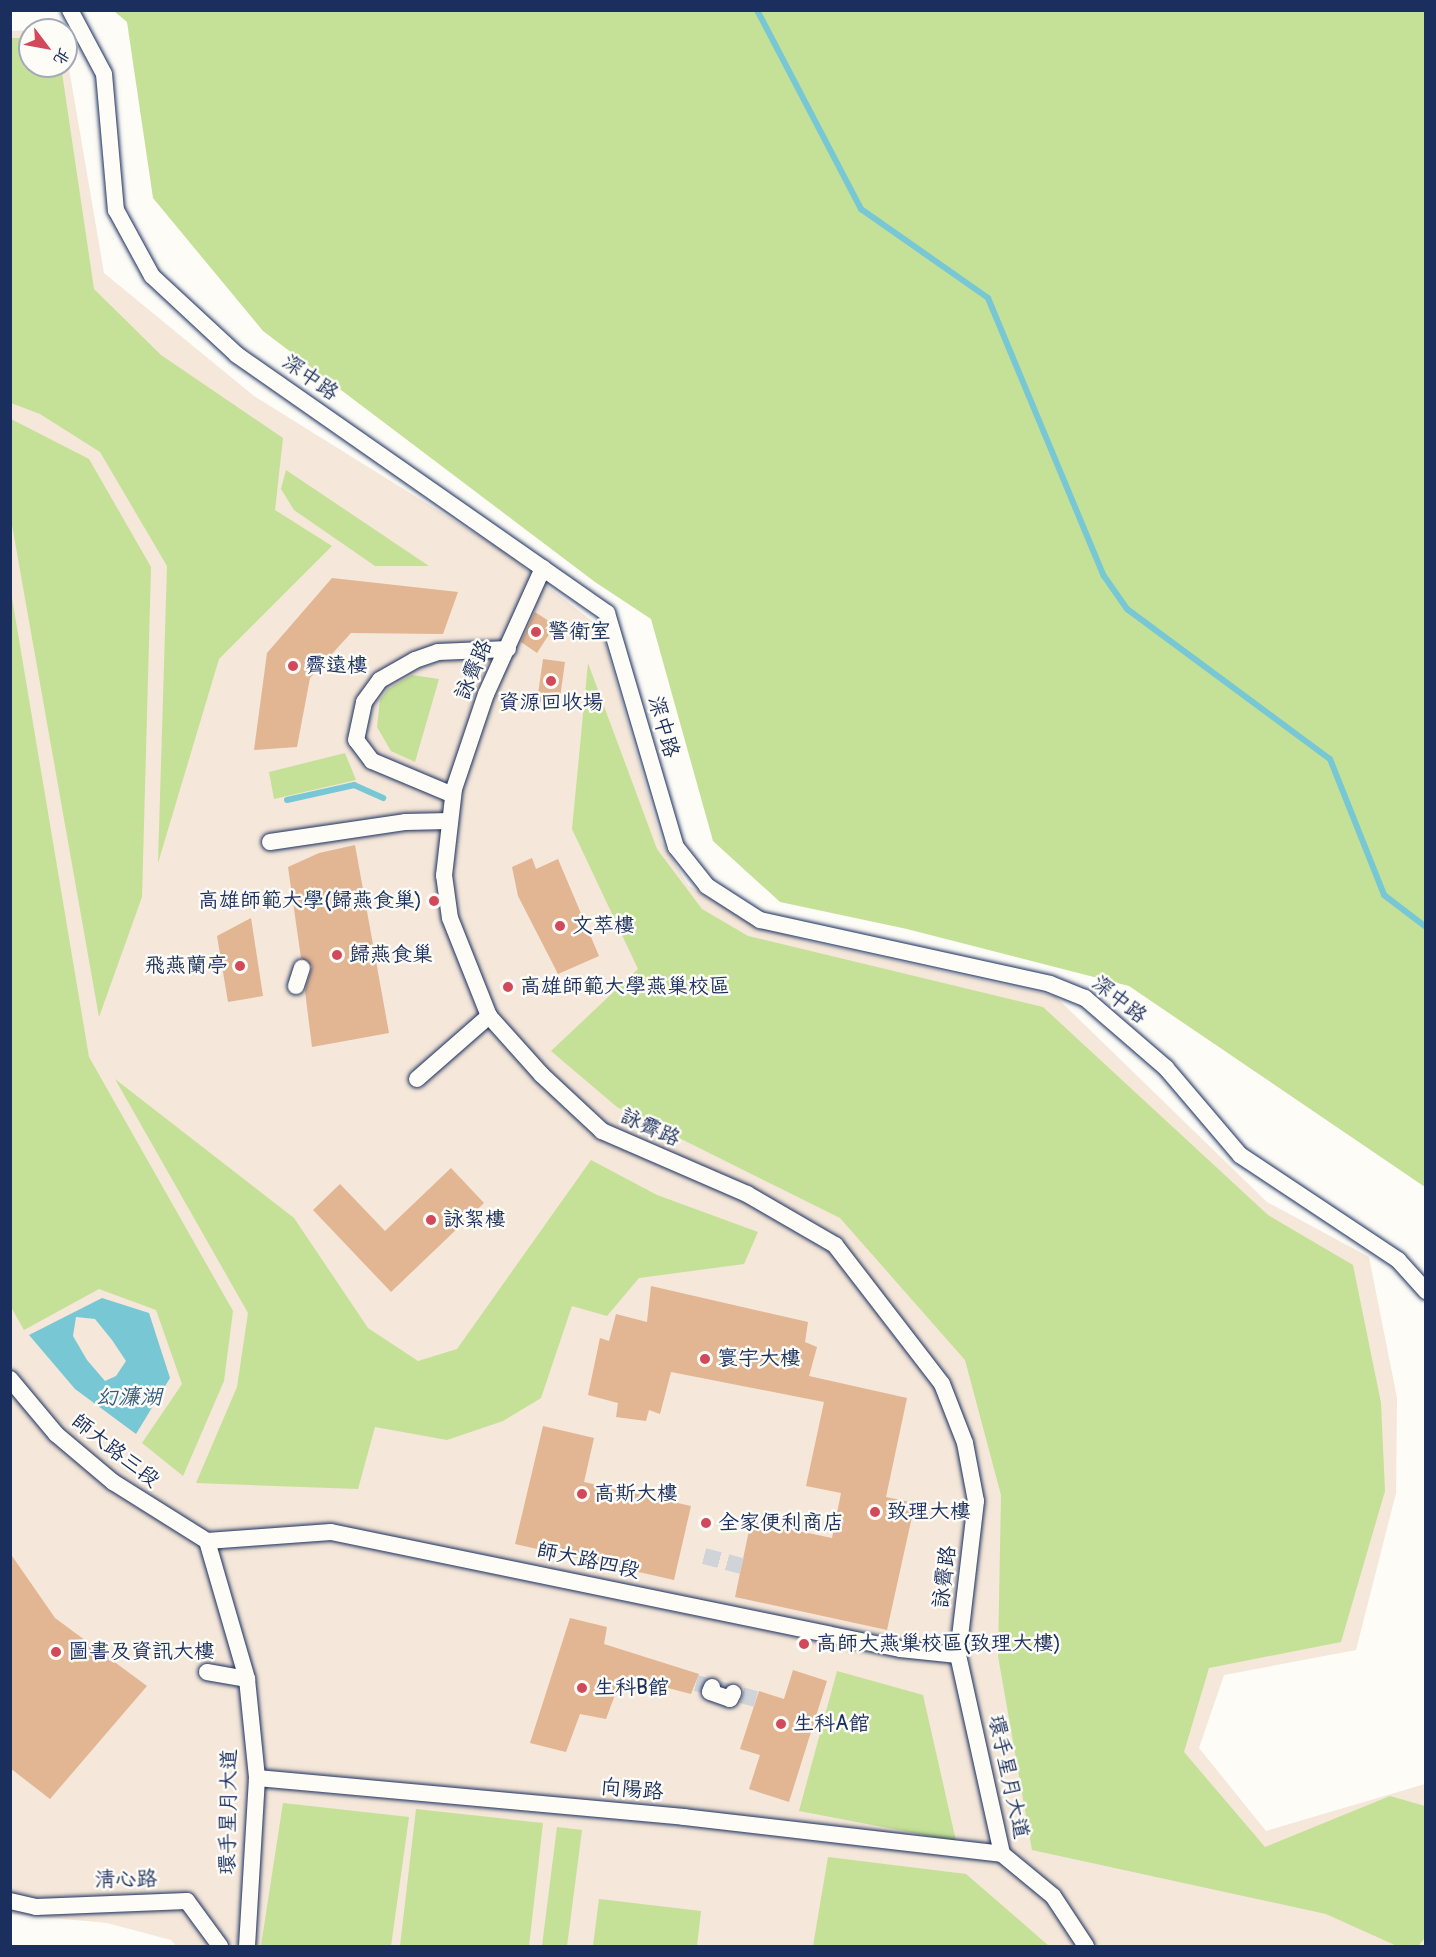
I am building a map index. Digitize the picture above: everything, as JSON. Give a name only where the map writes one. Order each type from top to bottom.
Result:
[{"type":"street","name":"深中路","points":[[70,10],[104,74],[116,210],[152,276],[237,355],[542,573],[608,613],[676,847],[707,886],[760,920],[1050,984],[1085,998],[1166,1068],[1240,1155],[1398,1260],[1425,1292]]},
{"type":"street","name":"詠霽路","points":[[542,573],[527,598],[508,649],[486,694],[453,795],[444,875],[450,918],[489,1016],[542,1075],[602,1131],[747,1194],[835,1245],[942,1384],[965,1443],[976,1501],[958,1655]]},
{"type":"street","points":[[453,795],[372,761],[356,740],[364,702],[393,670],[423,657],[438,652],[508,649]]},
{"type":"street","points":[[270,842],[405,822],[449,821]]},
{"type":"street","points":[[296,986],[302,968]]},
{"type":"street","points":[[417,1080],[471,1040],[489,1016]]},
{"type":"street","name":"師大路三段","points":[[10,1379],[56,1434],[113,1482],[207,1541]]},
{"type":"street","name":"師大路四段","points":[[207,1541],[331,1532],[900,1649],[958,1655]]},
{"type":"street","name":"環手星月大道","points":[[207,1541],[247,1678],[257,1778],[248,1947]]},
{"type":"street","name":"環手星月大道","points":[[958,1655],[1002,1854],[1053,1896],[1086,1947]]},
{"type":"street","points":[[207,1672],[247,1678]]},
{"type":"street","points":[[712,1687],[710,1692],[730,1699],[733,1693]]},
{"type":"street","name":"向陽路","points":[[257,1778],[684,1817],[1002,1854]]},
{"type":"street","name":"清心路","points":[[10,1901],[36,1907],[187,1901],[220,1947]]},
{"type":"shaded area","name":"高雄師範大學燕巢校區","points":[[10,31],[18,31],[18,78],[71,78],[104,273],[254,396],[500,549],[601,628],[661,840],[688,885],[751,924],[808,941],[1055,996],[1267,1202],[1369,1257],[1397,1398],[1396,1493],[1356,1650],[1224,1675],[1199,1748],[1266,1831],[1425,1784],[1425,1946],[176,1946],[171,1940],[107,1923],[11,1914]]},
{"type":"green space","points":[[114,11],[1425,11],[1425,1187],[1129,986],[907,929],[780,902],[713,841],[651,619],[595,582],[263,331],[153,198],[127,22]]},
{"type":"green space","points":[[11,38],[18,38],[18,78],[63,78],[94,289],[161,355],[283,438],[275,510],[332,546],[219,659],[158,863],[167,566],[100,452],[40,414],[11,403]]},
{"type":"green space","points":[[11,419],[89,459],[151,567],[142,897],[99,1017],[11,519]]},
{"type":"green space","points":[[286,470],[429,566],[375,566],[294,510],[281,489]]},
{"type":"green space","points":[[10,586],[89,1057],[233,1311],[224,1381],[183,1476],[142,1443],[182,1384],[156,1310],[99,1289],[24,1330],[11,1307]]},
{"type":"green space","points":[[588,663],[657,849],[702,909],[748,936],[1043,1007],[1268,1215],[1353,1265],[1381,1403],[1385,1491],[1341,1642],[1209,1668],[1184,1752],[1265,1847],[1390,1796],[1425,1806],[1425,1938],[1418,1946],[1397,1946],[1326,1914],[1032,1850],[998,1656],[1001,1495],[965,1360],[840,1218],[617,1107],[551,1051],[638,969],[572,829]]},
{"type":"green space","points":[[412,675],[439,679],[415,762],[391,751],[377,727],[380,700],[388,689]]},
{"type":"green space","points":[[345,753],[356,780],[274,799],[269,772]]},
{"type":"green space","points":[[115,1079],[294,1218],[368,1328],[418,1361],[457,1349],[591,1160],[657,1195],[758,1232],[744,1264],[639,1278],[607,1316],[572,1306],[541,1398],[503,1421],[447,1440],[375,1427],[358,1489],[196,1483],[237,1387],[248,1313]]},
{"type":"green space","points":[[837,1671],[923,1695],[956,1841],[799,1811]]},
{"type":"green space","points":[[283,1803],[409,1817],[391,1946],[261,1946]]},
{"type":"green space","points":[[416,1809],[543,1823],[529,1946],[400,1946]]},
{"type":"green space","points":[[557,1827],[582,1830],[567,1946],[542,1946]]},
{"type":"green space","points":[[828,1857],[966,1874],[1049,1946],[813,1946]]},
{"type":"green space","points":[[599,1899],[701,1911],[697,1946],[593,1946]]},
{"type":"water","name":"幻濂湖","points":[[102,1298],[149,1313],[170,1378],[136,1434],[75,1389],[29,1335]],"holes":[[[76,1317],[95,1319],[126,1361],[116,1376],[105,1381],[87,1360],[73,1336]]]},
{"type":"building","name":"霽遠樓","points":[[332,578],[458,592],[443,634],[351,633],[310,678],[297,747],[254,750],[267,653]]},
{"type":"building","name":"警衛室","points":[[535,612],[555,625],[537,653],[521,642]]},
{"type":"building","name":"資源回收場","points":[[543,659],[565,662],[559,705],[537,701]]},
{"type":"building","name":"歸燕食巢","points":[[355,845],[389,1033],[312,1047],[305,991],[312,966],[301,958],[288,867],[319,853]]},
{"type":"building","name":"文萃樓","points":[[532,858],[536,869],[558,859],[599,956],[558,974],[518,896],[512,867]]},
{"type":"building","name":"飛燕蘭亭","points":[[251,918],[263,996],[228,1002],[217,936]]},
{"type":"building","name":"詠絮樓","points":[[451,1168],[484,1203],[391,1292],[313,1210],[340,1184],[385,1231]]},
{"type":"building","points":[[651,1286],[808,1322],[805,1342],[817,1347],[809,1376],[907,1398],[886,1497],[915,1503],[887,1630],[735,1597],[751,1521],[832,1538],[841,1493],[806,1486],[824,1402],[671,1372],[660,1414],[649,1410],[646,1421],[616,1417],[618,1403],[588,1395],[600,1338],[609,1341],[616,1314],[647,1322]]},
{"type":"building","name":"高斯大樓","points":[[543,1426],[594,1438],[584,1482],[691,1506],[674,1580],[515,1544]]},
{"type":"building","name":"圖書及資訊大樓","points":[[10,1553],[55,1618],[147,1686],[50,1799],[10,1768]]},
{"type":"building","name":"生科B館","points":[[570,1618],[607,1627],[604,1644],[699,1674],[691,1694],[622,1676],[606,1719],[580,1714],[566,1752],[530,1743]]},
{"type":"building","name":"生科A館","points":[[793,1670],[827,1681],[789,1802],[749,1789],[760,1755],[740,1749],[759,1691],[784,1699]]},
{"type":"waterway","points":[[757,10],[861,209],[988,298],[1104,576],[1127,609],[1330,759],[1384,895],[1426,927]]},
{"type":"waterway","points":[[287,800],[354,785],[383,798]]},
{"type":"tunnel","points":[[704,1556],[742,1566]]},
{"type":"tunnel","points":[[696,1683],[756,1699]]},
{"type":"place","name":"警衛室","points":[[536,632]]},
{"type":"place","name":"霽遠樓","points":[[293,666]]},
{"type":"place","name":"資源回收場","points":[[551,681]]},
{"type":"place","name":"高雄師範大學(歸燕食巢)","points":[[434,901]]},
{"type":"place","name":"文萃樓","points":[[560,926]]},
{"type":"place","name":"歸燕食巢","points":[[337,955]]},
{"type":"place","name":"飛燕蘭亭","points":[[240,966]]},
{"type":"place","name":"高雄師範大學燕巢校區","points":[[508,987]]},
{"type":"place","name":"詠絮樓","points":[[431,1220]]},
{"type":"place","name":"寰宇大樓","points":[[705,1359]]},
{"type":"place","name":"高斯大樓","points":[[582,1494]]},
{"type":"place","name":"致理大樓","points":[[875,1512]]},
{"type":"place","name":"全家便利商店","points":[[706,1523]]},
{"type":"place","name":"高師大燕巢校區(致理大樓)","points":[[804,1644]]},
{"type":"place","name":"圖書及資訊大樓","points":[[56,1652]]},
{"type":"place","name":"生科B館","points":[[582,1688]]},
{"type":"place","name":"生科A館","points":[[781,1724]]}]
